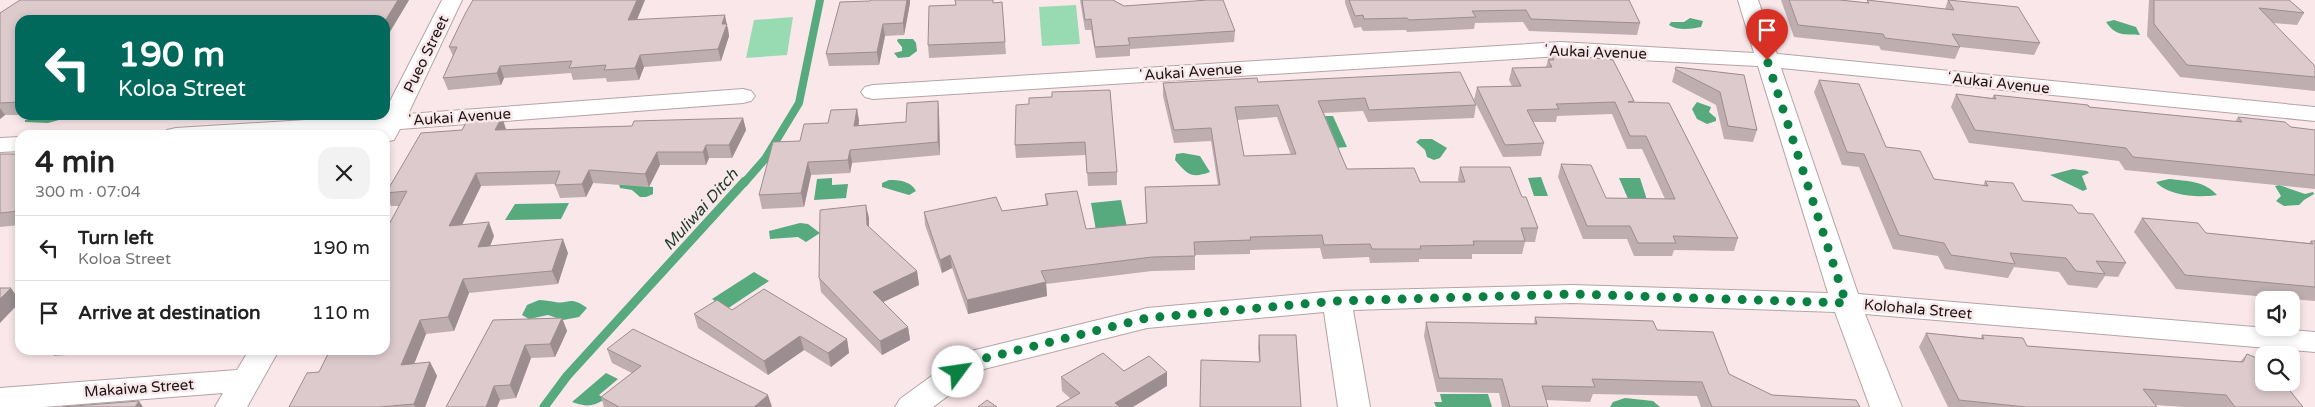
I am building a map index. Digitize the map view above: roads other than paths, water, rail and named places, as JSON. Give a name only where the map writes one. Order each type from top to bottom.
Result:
[{"type":"street","name":"Pueo Street","points":[[389,129],[452,0]]},
{"type":"street","points":[[1748,0],[1846,303],[1886,407]]},
{"type":"street","name":"ʻAukai Avenue","points":[[873,92],[1560,49],[1767,60],[2315,114]]},
{"type":"street","name":"ʻAukai Avenue","points":[[354,130],[389,129],[742,96]]},
{"type":"street","points":[[0,146],[15,144]]},
{"type":"street","name":"Kolohala Street","points":[[910,407],[974,361],[1147,318],[1337,301],[1572,294],[1846,303],[2310,347]]},
{"type":"street","points":[[1337,301],[1354,407]]},
{"type":"street","points":[[231,407],[261,355]]},
{"type":"street","name":"Makaiwa Street","points":[[0,399],[247,380]]},
{"type":"waterway","name":"Muliwai Ditch","points":[[744,183],[765,159],[799,103],[820,0]]},
{"type":"waterway","name":"Muliwai Ditch","points":[[544,407],[567,376],[745,181]]}]
